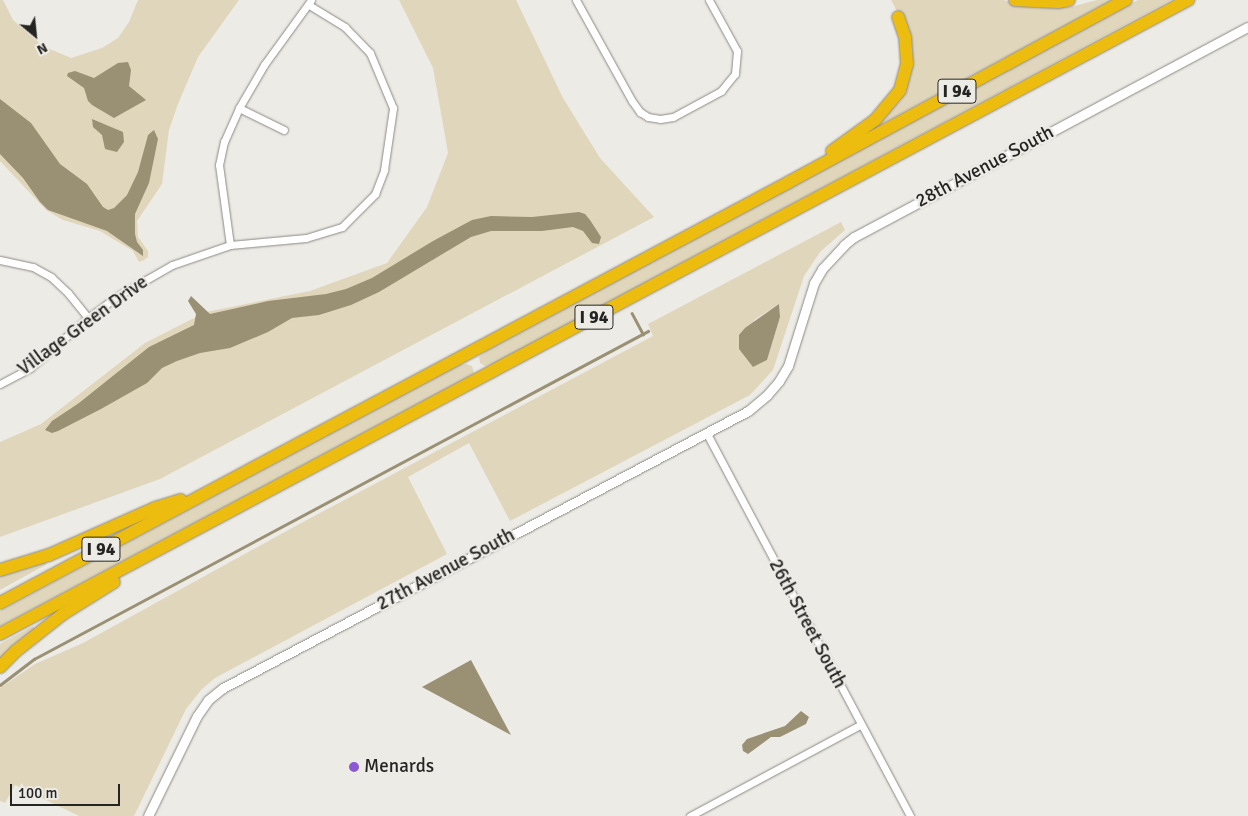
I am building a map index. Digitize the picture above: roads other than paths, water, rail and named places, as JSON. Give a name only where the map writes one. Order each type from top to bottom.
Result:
[{"type":"highway","points":[[1016,0],[1058,2],[1069,0]]},
{"type":"highway","name":"I 94","points":[[0,603],[1126,0]]},
{"type":"highway","name":"I 94","points":[[0,634],[1188,0]]},
{"type":"highway","points":[[789,182],[875,120],[900,90],[907,64],[905,37],[898,17]]},
{"type":"highway","points":[[0,570],[49,555],[155,508],[203,494]]},
{"type":"highway","points":[[0,667],[16,651],[63,614],[192,532]]},
{"type":"street","points":[[576,0],[632,102],[640,112],[648,117],[660,119],[673,117],[721,92],[735,74],[737,51],[709,0]]},
{"type":"street","points":[[230,245],[219,165],[224,142],[239,108],[264,65],[310,2]]},
{"type":"street","name":"Village Green Drive","points":[[0,384],[30,368],[88,318],[142,280],[172,264],[230,245],[306,238],[342,227],[375,194],[384,170],[393,108],[370,53],[345,27],[310,2]]},
{"type":"street","name":"28th Avenue South","points":[[788,366],[814,283],[831,257],[849,241],[1248,27]]},
{"type":"street","points":[[239,108],[284,130]]},
{"type":"street","points":[[0,260],[33,267],[51,277],[68,293],[88,318]]},
{"type":"street","name":"27th Avenue South","points":[[148,816],[197,716],[208,700],[223,688],[748,411],[768,395],[788,366]]},
{"type":"street","name":"26th Street South","points":[[706,432],[910,816]]},
{"type":"street","points":[[690,816],[860,725]]},
{"type":"waterway","points":[[632,313],[643,334]]},
{"type":"waterway","points":[[0,685],[34,659],[648,331]]},
{"type":"place","name":"Menards","points":[[354,767]]}]
